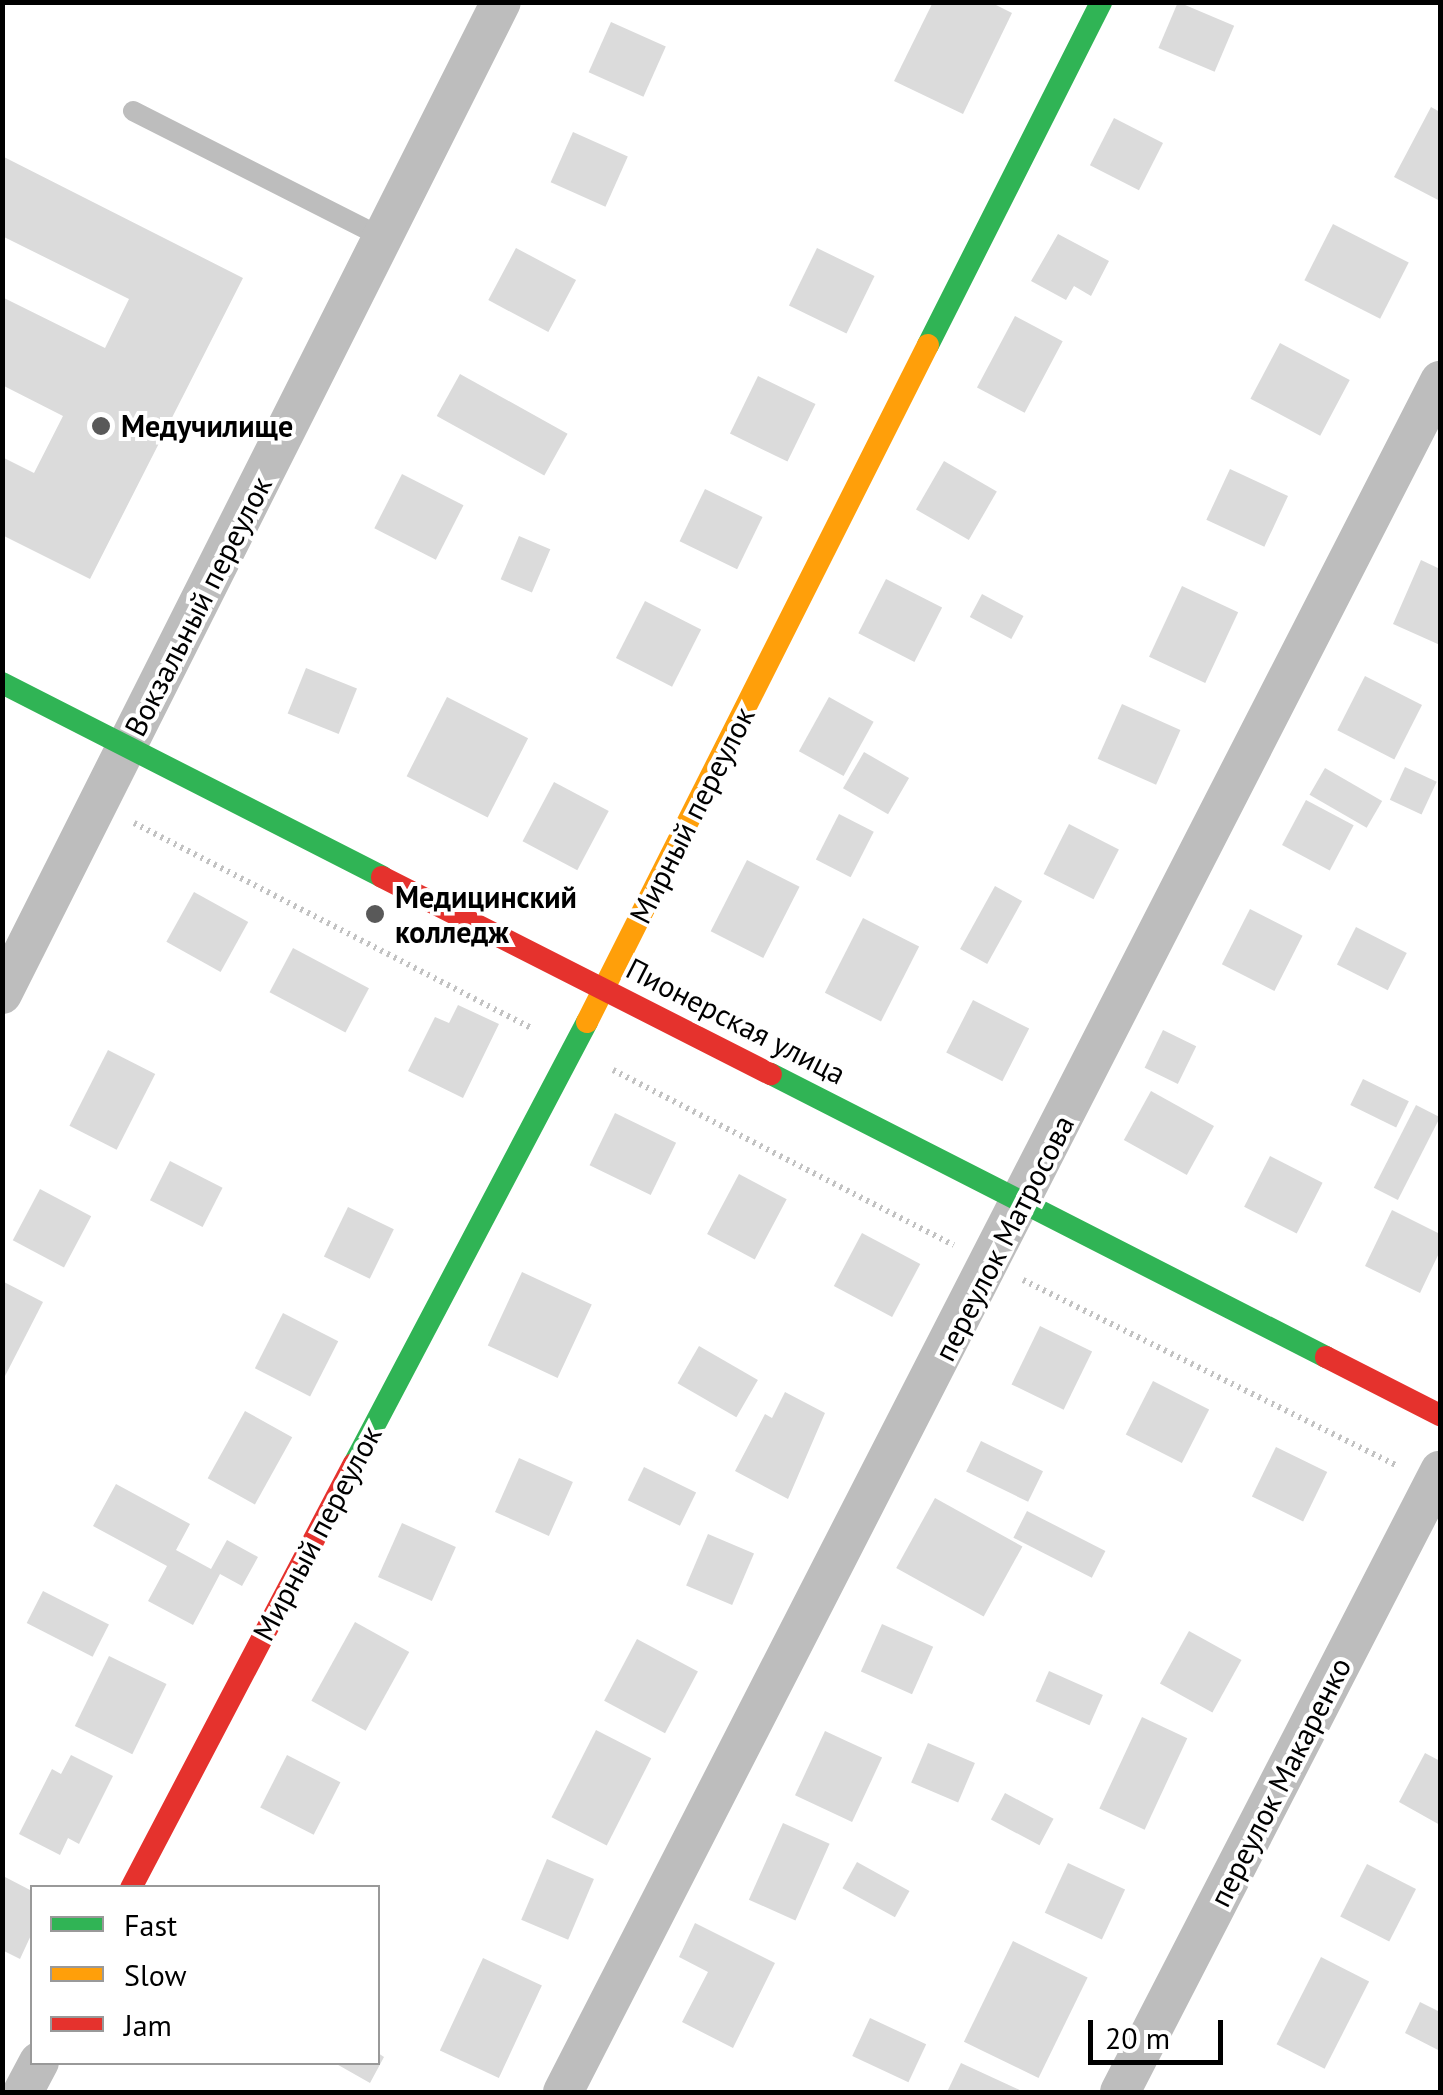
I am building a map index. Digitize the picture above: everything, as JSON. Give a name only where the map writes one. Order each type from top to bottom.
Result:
[{"type":"street","name":"Вокзальный переулок","points":[[2,994],[501,2]]},
{"type":"street","name":"Мирный переулок","points":[[133,1885],[604,989],[1102,2]]},
{"type":"street","name":"переулок Матросова","points":[[563,2092],[992,1264],[1440,381]]},
{"type":"street","name":"Пионерская улица","points":[[2,683],[1025,1199],[1440,1415]]},
{"type":"street","name":"переулок Макаренко","points":[[1120,2092],[1437,1478]]},
{"type":"street","points":[[23,2092],[37,2065]]},
{"type":"lane","points":[[134,111],[382,238]]},
{"type":"path","points":[[119,816],[992,1264],[1437,1478]]},
{"type":"building","points":[[933,2],[990,2],[1012,13],[963,114],[894,81]]},
{"type":"building","points":[[1178,2],[1234,26],[1215,72],[1158,48]]},
{"type":"building","points":[[611,22],[666,46],[643,97],[589,72]]},
{"type":"building","points":[[1431,107],[1440,112],[1440,201],[1394,177]]},
{"type":"building","points":[[1114,118],[1163,143],[1139,190],[1090,165]]},
{"type":"building","points":[[573,132],[628,156],[605,207],[551,182]]},
{"type":"building","points":[[2,156],[243,278],[90,579],[2,535],[2,457],[34,473],[63,416],[2,385],[2,297],[105,348],[129,299],[2,236]]},
{"type":"building","points":[[1333,224],[1409,263],[1380,319],[1304,280]]},
{"type":"building","points":[[1058,234],[1109,261],[1091,296],[1074,286],[1066,300],[1031,281]]},
{"type":"building","points":[[516,248],[576,280],[548,332],[488,300]]},
{"type":"building","points":[[817,248],[875,276],[846,334],[789,306]]},
{"type":"building","points":[[1015,316],[1063,341],[1025,413],[977,388]]},
{"type":"building","points":[[1280,343],[1350,380],[1320,436],[1250,399]]},
{"type":"building","points":[[460,374],[568,434],[544,476],[437,416]]},
{"type":"building","points":[[758,376],[816,404],[787,462],[730,434]]},
{"type":"building","points":[[944,461],[997,492],[969,540],[916,509]]},
{"type":"building","points":[[1230,469],[1288,496],[1264,547],[1206,520]]},
{"type":"building","points":[[402,474],[463,505],[436,560],[374,528]]},
{"type":"building","points":[[705,489],[763,517],[737,569],[680,541]]},
{"type":"building","points":[[519,536],[550,549],[532,593],[501,579]]},
{"type":"building","points":[[1421,560],[1440,569],[1440,645],[1393,624]]},
{"type":"building","points":[[886,579],[942,608],[914,662],[858,633]]},
{"type":"building","points":[[1182,586],[1238,612],[1205,683],[1149,657]]},
{"type":"building","points":[[982,594],[1023,616],[1011,639],[970,617]]},
{"type":"building","points":[[645,601],[701,630],[672,687],[616,658]]},
{"type":"building","points":[[306,668],[357,689],[339,734],[288,713]]},
{"type":"building","points":[[1365,676],[1422,705],[1394,759],[1337,730]]},
{"type":"building","points":[[447,697],[528,738],[488,818],[407,776]]},
{"type":"building","points":[[829,697],[874,722],[844,776],[799,751]]},
{"type":"building","points":[[1122,704],[1180,730],[1156,785],[1098,759]]},
{"type":"building","points":[[864,752],[909,778],[888,814],[843,788]]},
{"type":"building","points":[[1405,767],[1437,782],[1422,814],[1390,800]]},
{"type":"building","points":[[1325,768],[1382,801],[1367,828],[1310,795]]},
{"type":"building","points":[[554,782],[609,811],[577,870],[523,841]]},
{"type":"building","points":[[1306,800],[1354,825],[1330,870],[1282,845]]},
{"type":"building","points":[[839,814],[874,832],[851,877],[816,859]]},
{"type":"building","points":[[1069,824],[1119,849],[1093,899],[1044,874]]},
{"type":"building","points":[[747,860],[800,887],[763,958],[711,931]]},
{"type":"building","points":[[995,886],[1022,901],[987,964],[960,949]]},
{"type":"building","points":[[194,892],[248,922],[221,972],[166,942]]},
{"type":"building","points":[[1250,909],[1303,936],[1274,991],[1222,964]]},
{"type":"building","points":[[863,918],[919,947],[881,1021],[825,993]]},
{"type":"building","points":[[1356,927],[1407,953],[1388,990],[1337,964]]},
{"type":"building","points":[[293,948],[369,988],[345,1033],[270,992]]},
{"type":"building","points":[[973,1000],[1029,1029],[1002,1081],[946,1053]]},
{"type":"building","points":[[458,1005],[499,1024],[463,1098],[408,1071],[435,1017],[449,1023]]},
{"type":"building","points":[[1163,1030],[1196,1046],[1178,1084],[1145,1068]]},
{"type":"building","points":[[108,1050],[155,1074],[117,1150],[69,1126]]},
{"type":"building","points":[[1363,1079],[1409,1101],[1396,1127],[1350,1105]]},
{"type":"building","points":[[1151,1091],[1214,1126],[1187,1175],[1124,1140]]},
{"type":"building","points":[[1416,1105],[1440,1117],[1398,1200],[1374,1188]]},
{"type":"building","points":[[615,1113],[676,1143],[651,1195],[590,1165]]},
{"type":"building","points":[[1270,1156],[1323,1183],[1297,1234],[1244,1207]]},
{"type":"building","points":[[170,1161],[223,1188],[203,1227],[150,1200]]},
{"type":"building","points":[[739,1174],[787,1199],[755,1259],[707,1234]]},
{"type":"building","points":[[40,1189],[91,1216],[64,1267],[13,1240]]},
{"type":"building","points":[[348,1207],[394,1229],[370,1279],[324,1256]]},
{"type":"building","points":[[1392,1210],[1440,1234],[1440,1251],[1420,1293],[1365,1266]]},
{"type":"building","points":[[862,1233],[920,1264],[892,1317],[834,1286]]},
{"type":"building","points":[[522,1272],[592,1305],[558,1378],[488,1345]]},
{"type":"building","points":[[2,1281],[43,1302],[5,1376],[2,1375]]},
{"type":"building","points":[[283,1313],[338,1341],[310,1396],[255,1368]]},
{"type":"building","points":[[1040,1326],[1092,1351],[1064,1410],[1012,1384]]},
{"type":"building","points":[[699,1346],[758,1380],[736,1417],[678,1383]]},
{"type":"building","points":[[1153,1381],[1209,1410],[1182,1463],[1126,1434]]},
{"type":"building","points":[[785,1392],[825,1413],[788,1499],[735,1471],[765,1414],[772,1418]]},
{"type":"building","points":[[245,1411],[292,1437],[255,1505],[208,1478]]},
{"type":"building","points":[[981,1441],[1043,1471],[1028,1502],[966,1472]]},
{"type":"building","points":[[1276,1447],[1327,1472],[1303,1521],[1252,1496]]},
{"type":"building","points":[[519,1458],[573,1482],[549,1536],[495,1512]]},
{"type":"building","points":[[644,1467],[696,1492],[680,1526],[628,1500]]},
{"type":"building","points":[[116,1484],[190,1524],[176,1550],[211,1569],[227,1540],[258,1557],[242,1586],[220,1574],[193,1625],[148,1601],[167,1566],[93,1526]]},
{"type":"building","points":[[935,1498],[1022,1546],[984,1616],[896,1568]]},
{"type":"building","points":[[1027,1511],[1105,1551],[1092,1578],[1013,1538]]},
{"type":"building","points":[[402,1523],[456,1547],[432,1601],[378,1577]]},
{"type":"building","points":[[708,1534],[754,1554],[732,1605],[686,1586]]},
{"type":"building","points":[[43,1591],[109,1625],[93,1657],[27,1623]]},
{"type":"building","points":[[355,1622],[409,1652],[366,1731],[311,1701]]},
{"type":"building","points":[[882,1624],[933,1647],[912,1694],[861,1672]]},
{"type":"building","points":[[1189,1631],[1241,1660],[1212,1713],[1160,1683]]},
{"type":"building","points":[[637,1639],[698,1671],[665,1733],[604,1701]]},
{"type":"building","points":[[109,1656],[167,1684],[132,1754],[75,1726]]},
{"type":"building","points":[[1049,1671],[1103,1695],[1089,1725],[1036,1701]]},
{"type":"building","points":[[1142,1717],[1187,1738],[1145,1830],[1099,1809]]},
{"type":"building","points":[[596,1730],[651,1758],[607,1845],[552,1817]]},
{"type":"building","points":[[825,1731],[882,1758],[852,1822],[795,1795]]},
{"type":"building","points":[[928,1743],[975,1763],[958,1803],[911,1783]]},
{"type":"building","points":[[1425,1753],[1440,1761],[1440,1825],[1399,1802]]},
{"type":"building","points":[[71,1755],[113,1776],[79,1844],[68,1838],[60,1855],[19,1834],[52,1769],[61,1774]]},
{"type":"building","points":[[287,1755],[340,1782],[314,1835],[260,1808]]},
{"type":"building","points":[[1005,1793],[1054,1819],[1039,1845],[991,1819]]},
{"type":"building","points":[[783,1823],[830,1844],[795,1920],[749,1900]]},
{"type":"building","points":[[547,1859],[594,1879],[568,1940],[521,1920]]},
{"type":"building","points":[[857,1862],[909,1891],[895,1917],[842,1888]]},
{"type":"building","points":[[1068,1863],[1125,1890],[1102,1939],[1045,1913]]},
{"type":"building","points":[[1367,1864],[1416,1889],[1389,1942],[1340,1917]]},
{"type":"building","points":[[5,1877],[30,1890],[30,1937],[20,1959],[2,1950]]},
{"type":"building","points":[[695,1923],[775,1963],[733,2048],[682,2022],[708,1972],[679,1957]]},
{"type":"building","points":[[1013,1941],[1088,1977],[1039,2078],[964,2042]]},
{"type":"building","points":[[1321,1957],[1369,1982],[1325,2069],[1277,2044]]},
{"type":"building","points":[[483,1958],[542,1985],[499,2078],[440,2050]]},
{"type":"building","points":[[1420,2002],[1440,2012],[1440,2051],[1405,2033]]},
{"type":"building","points":[[870,2018],[926,2044],[908,2082],[852,2056]]},
{"type":"building","points":[[961,2063],[1024,2092],[947,2092]]},
{"type":"building","points":[[338,2065],[380,2065],[370,2083]]},
{"type":"traffic: fast","points":[[928,345],[1101,2]]},
{"type":"traffic: fast","points":[[2,683],[382,877]]},
{"type":"traffic: fast","points":[[354,1464],[587,1022]]},
{"type":"traffic: fast","points":[[771,1074],[1326,1357]]},
{"type":"traffic: slow","points":[[587,1022],[928,345]]},
{"type":"traffic: jam","points":[[382,877],[771,1074]]},
{"type":"traffic: jam","points":[[1326,1357],[1440,1415]]},
{"type":"traffic: jam","points":[[133,1885],[354,1464]]},
{"type":"place","name":"Медучилище","points":[[101,426]]},
{"type":"place","name":"Медицинский колледж","points":[[375,914]]}]
